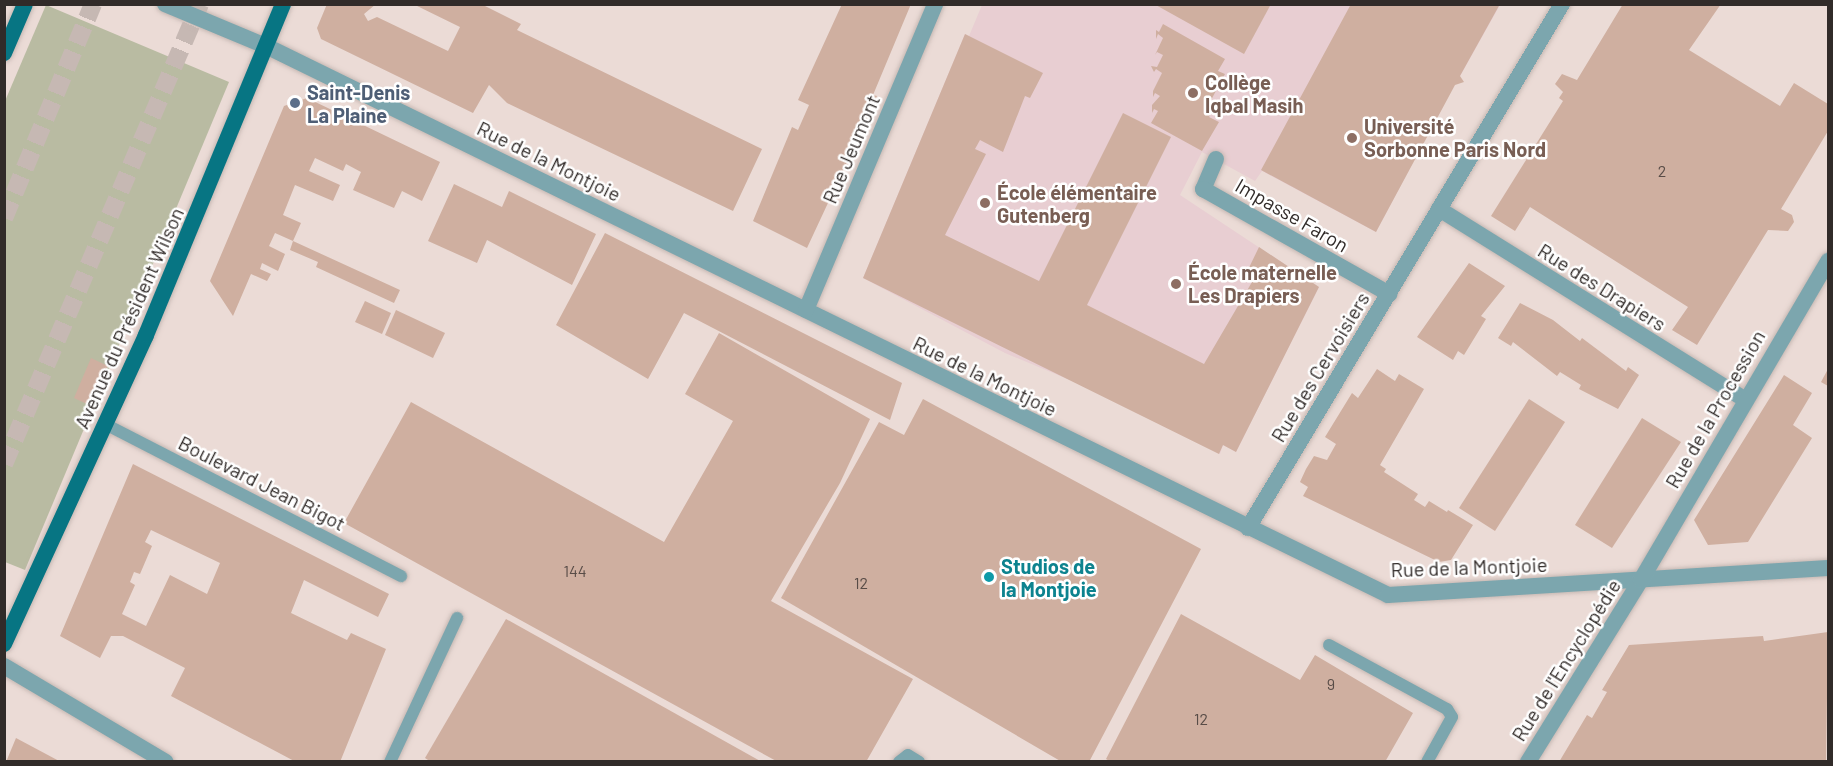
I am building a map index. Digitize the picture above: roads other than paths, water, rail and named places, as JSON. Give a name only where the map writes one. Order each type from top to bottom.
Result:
[{"type":"main road","points":[[4,53],[25,4]]},
{"type":"main road","name":"Avenue du Président Wilson","points":[[4,644],[105,424],[268,47],[283,4]]},
{"type":"street","name":"Rue de la Montjoie","points":[[165,4],[268,47],[1388,595],[1828,568]]},
{"type":"street","name":"Rue Jeumont","points":[[806,310],[935,4]]},
{"type":"street","name":"Rue des Cervoisiers","points":[[1248,528],[1562,4]]},
{"type":"street","name":"Impasse Faron","points":[[1216,159],[1203,189],[1389,294]]},
{"type":"street","name":"Rue des Drapiers","points":[[1439,209],[1744,399]]},
{"type":"street","name":"Rue de la Procession","points":[[1641,580],[1744,399],[1828,261]]},
{"type":"street","name":"Rue de l'Encyclopédie","points":[[1528,762],[1641,580]]},
{"type":"street","points":[[4,666],[166,762]]},
{"type":"lane","name":"Boulevard Jean Bigot","points":[[105,424],[401,576]]},
{"type":"lane","points":[[390,762],[457,618]]},
{"type":"lane","points":[[1329,645],[1447,709],[1452,717],[1427,762]]},
{"type":"lane","points":[[899,762],[908,755],[919,762]]},
{"type":"tunnel","points":[[4,218],[93,4]]},
{"type":"tunnel","points":[[4,464],[200,4]]},
{"type":"place","name":"Collège Iqbal Masih","points":[[1193,93]]},
{"type":"place","name":"Saint-Denis La Plaine","points":[[295,103]]},
{"type":"place","name":"Université Sorbonne Paris Nord","points":[[1352,138]]},
{"type":"place","name":"École élémentaire Gutenberg","points":[[985,203]]},
{"type":"place","name":"École maternelle Les Drapiers","points":[[1176,284]]},
{"type":"place","name":"Studios de la Montjoie","points":[[989,577]]}]
